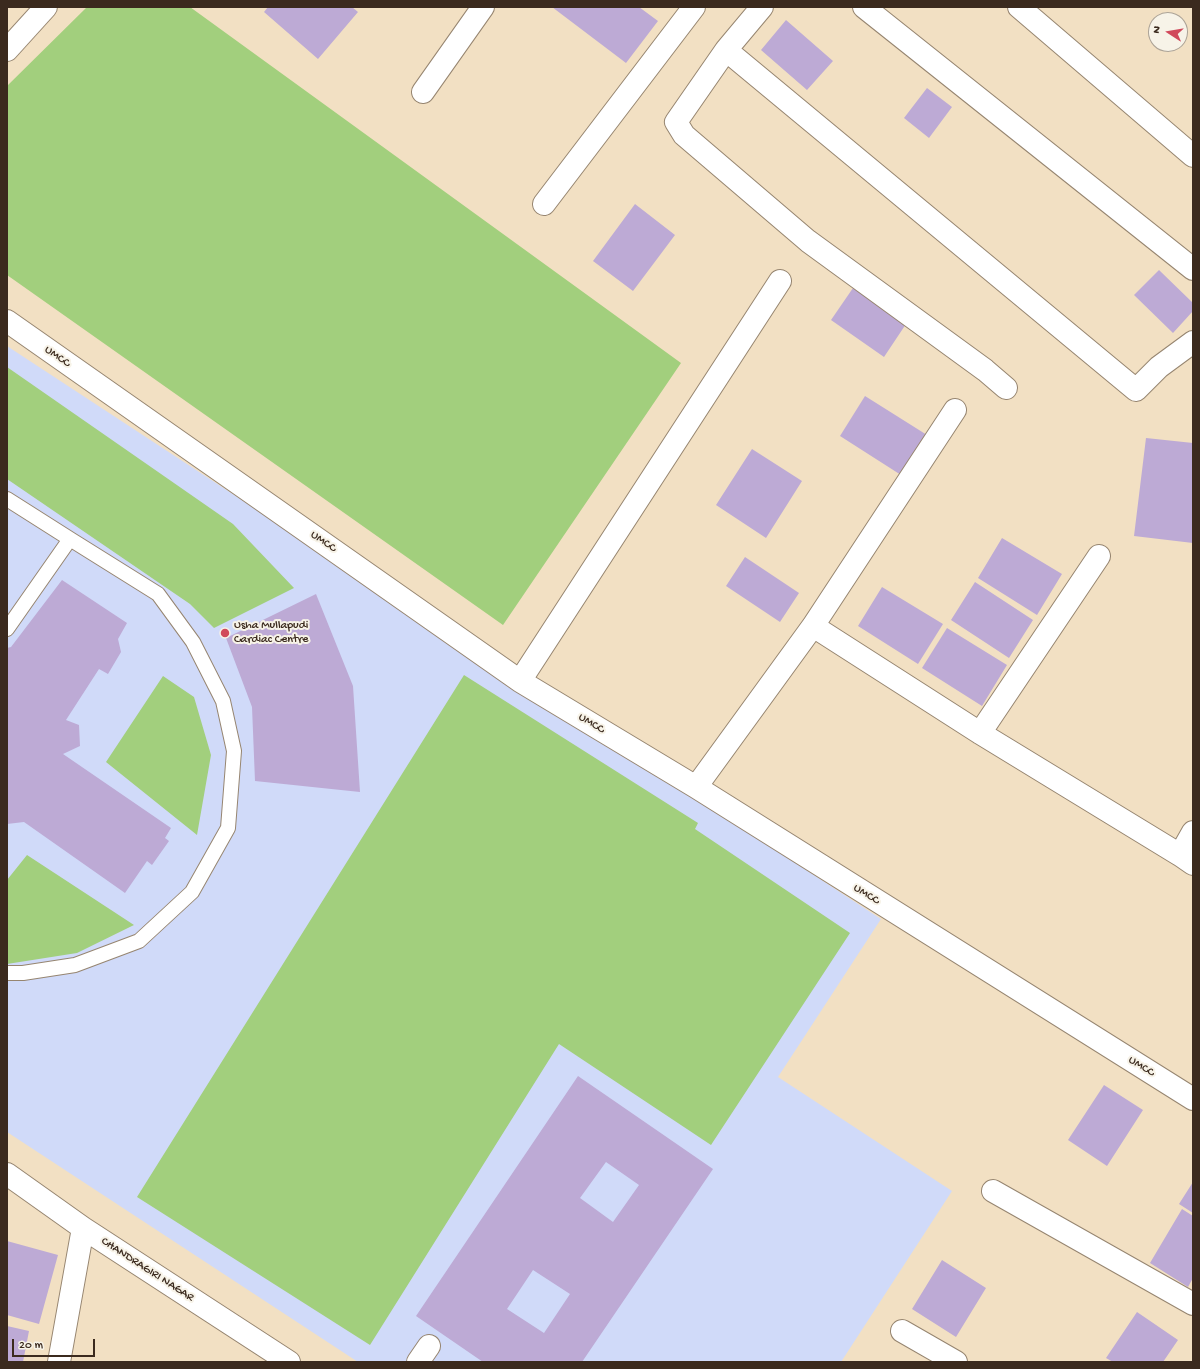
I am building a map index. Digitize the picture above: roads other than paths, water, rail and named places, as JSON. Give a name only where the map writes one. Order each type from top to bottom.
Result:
[{"type":"street","points":[[7,50],[46,7]]},
{"type":"street","points":[[423,92],[483,7]]},
{"type":"street","points":[[544,204],[694,7]]},
{"type":"street","points":[[762,7],[726,50],[676,122],[684,135],[808,241],[985,370],[1006,388]]},
{"type":"street","points":[[864,7],[1193,269]]},
{"type":"street","points":[[1019,7],[1193,156]]},
{"type":"street","points":[[726,50],[1136,390],[1159,367],[1193,342]]},
{"type":"street","points":[[520,681],[780,281]]},
{"type":"street","name":"UMCC","points":[[7,321],[520,681],[696,787],[1193,1099]]},
{"type":"street","points":[[696,787],[813,626],[955,410]]},
{"type":"street","points":[[980,734],[1099,556]]},
{"type":"street","points":[[813,626],[980,734],[1186,860],[1193,832]]},
{"type":"street","name":"CHANDRAGIRI NAGAR","points":[[7,1174],[266,1355],[289,1362]]},
{"type":"street","points":[[993,1191],[1193,1304]]},
{"type":"street","points":[[59,1362],[84,1228]]},
{"type":"street","points":[[902,1331],[956,1362]]},
{"type":"lane","points":[[7,499],[158,594],[193,642],[223,701],[234,751],[228,828],[192,892],[139,941],[75,965],[23,973],[7,973]]},
{"type":"lane","points":[[7,629],[70,539]]},
{"type":"place","name":"Usha Mullapudi Cardiac Centre","points":[[225,633]]}]
